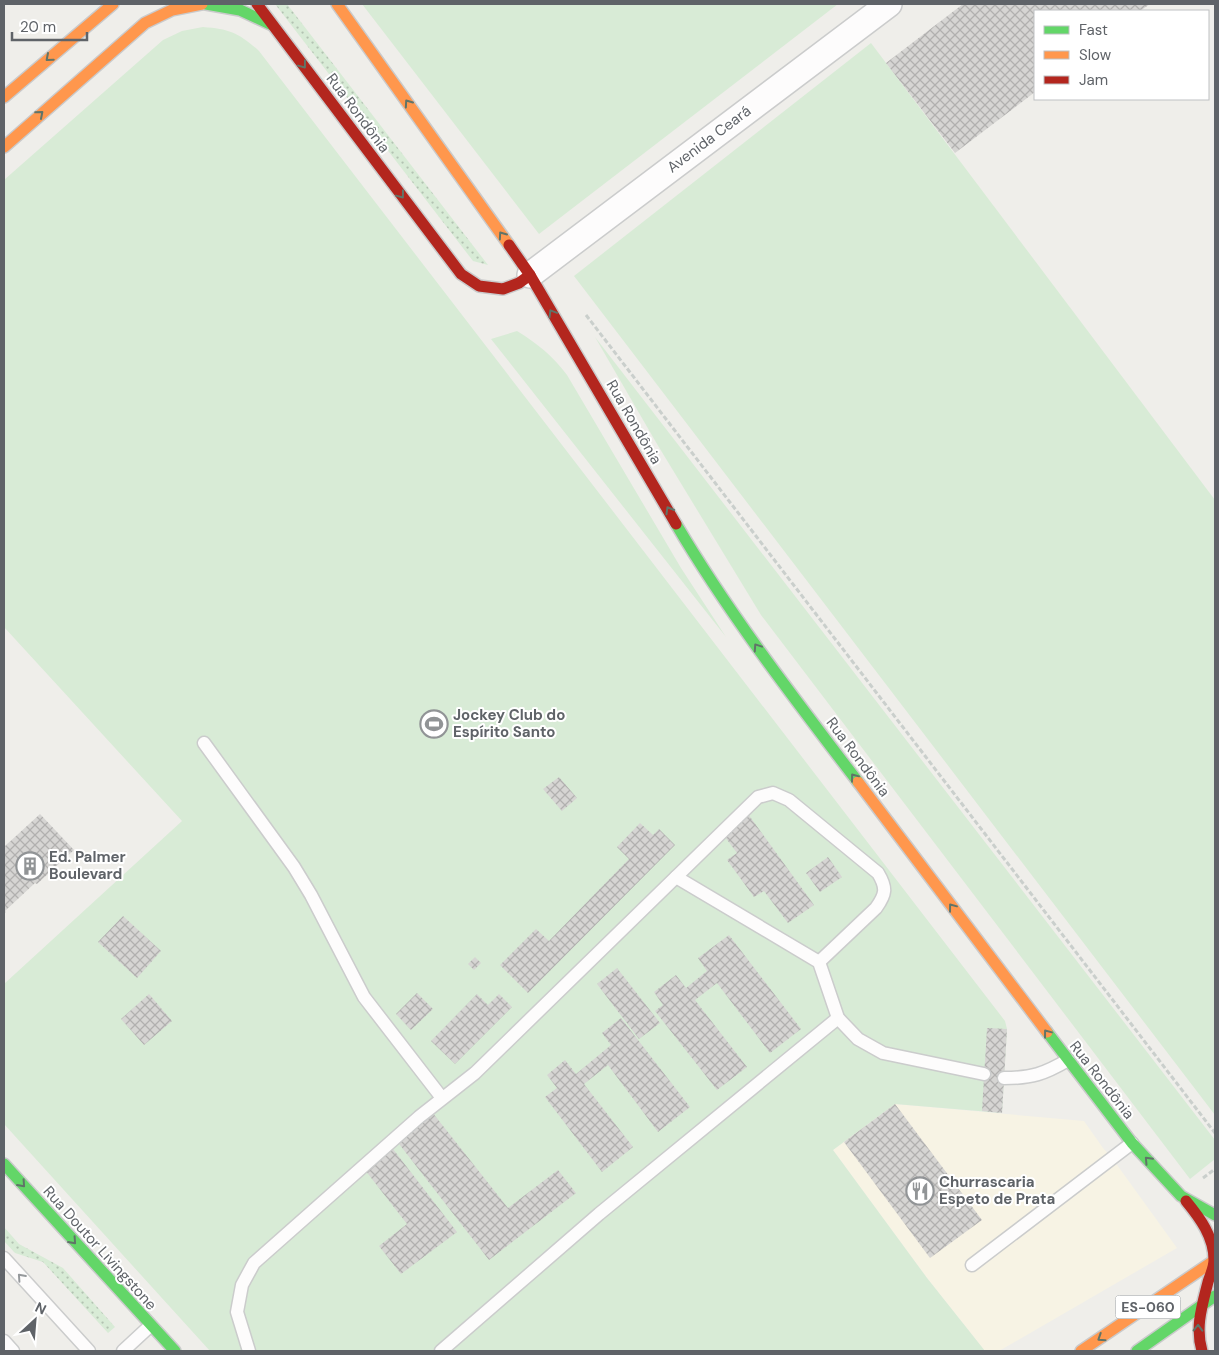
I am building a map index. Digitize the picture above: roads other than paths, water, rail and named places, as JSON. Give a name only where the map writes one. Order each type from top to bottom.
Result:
[{"type":"street","points":[[4,97],[113,4]]},
{"type":"street","points":[[4,147],[145,23],[172,9],[202,4]]},
{"type":"street","points":[[206,4],[222,4],[240,9],[258,16],[274,26]]},
{"type":"street","name":"Rua Rondônia","points":[[257,4],[460,274],[479,286],[503,289],[518,283],[530,275]]},
{"type":"street","name":"Avenida Ceará","points":[[530,275],[888,4]]},
{"type":"street","name":"Rua Rondônia","points":[[332,7],[386,72],[530,275],[695,556],[761,653],[1132,1143],[1181,1196],[1215,1214]]},
{"type":"street","name":"Rua Doutor Livingstone","points":[[4,1164],[170,1350]]},
{"type":"street","points":[[1181,1196],[1202,1221],[1210,1240],[1215,1261],[1202,1306],[1198,1328],[1198,1339],[1202,1351]]},
{"type":"street","name":"ES-060","points":[[1080,1351],[1215,1261]]},
{"type":"street","name":"ES-060","points":[[1136,1351],[1215,1296]]},
{"type":"lane","points":[[204,743],[294,867],[364,997],[442,1098]]},
{"type":"lane","points":[[249,1351],[237,1312],[242,1285],[254,1262],[442,1098],[475,1073],[758,797],[773,793],[789,800],[878,873],[885,884],[884,898],[876,908],[819,962]]},
{"type":"lane","points":[[676,877],[819,962],[838,1018],[858,1039],[883,1053],[984,1074]]},
{"type":"lane","points":[[441,1351],[599,1214],[838,1018]]},
{"type":"lane","points":[[1004,1078],[1027,1078],[1048,1071],[1068,1060]]},
{"type":"lane","points":[[972,1265],[1132,1143]]},
{"type":"lane","points":[[4,1258],[89,1351]]},
{"type":"lane","points":[[123,1351],[150,1326]]},
{"type":"lane","points":[[4,1341],[13,1351]]},
{"type":"place","name":"Jockey Club do Espírito Santo","points":[[434,724]]},
{"type":"place","name":"Ed. Palmer Boulevard","points":[[30,866]]},
{"type":"place","name":"Churrascaria Espeto de Prata","points":[[920,1191]]}]
